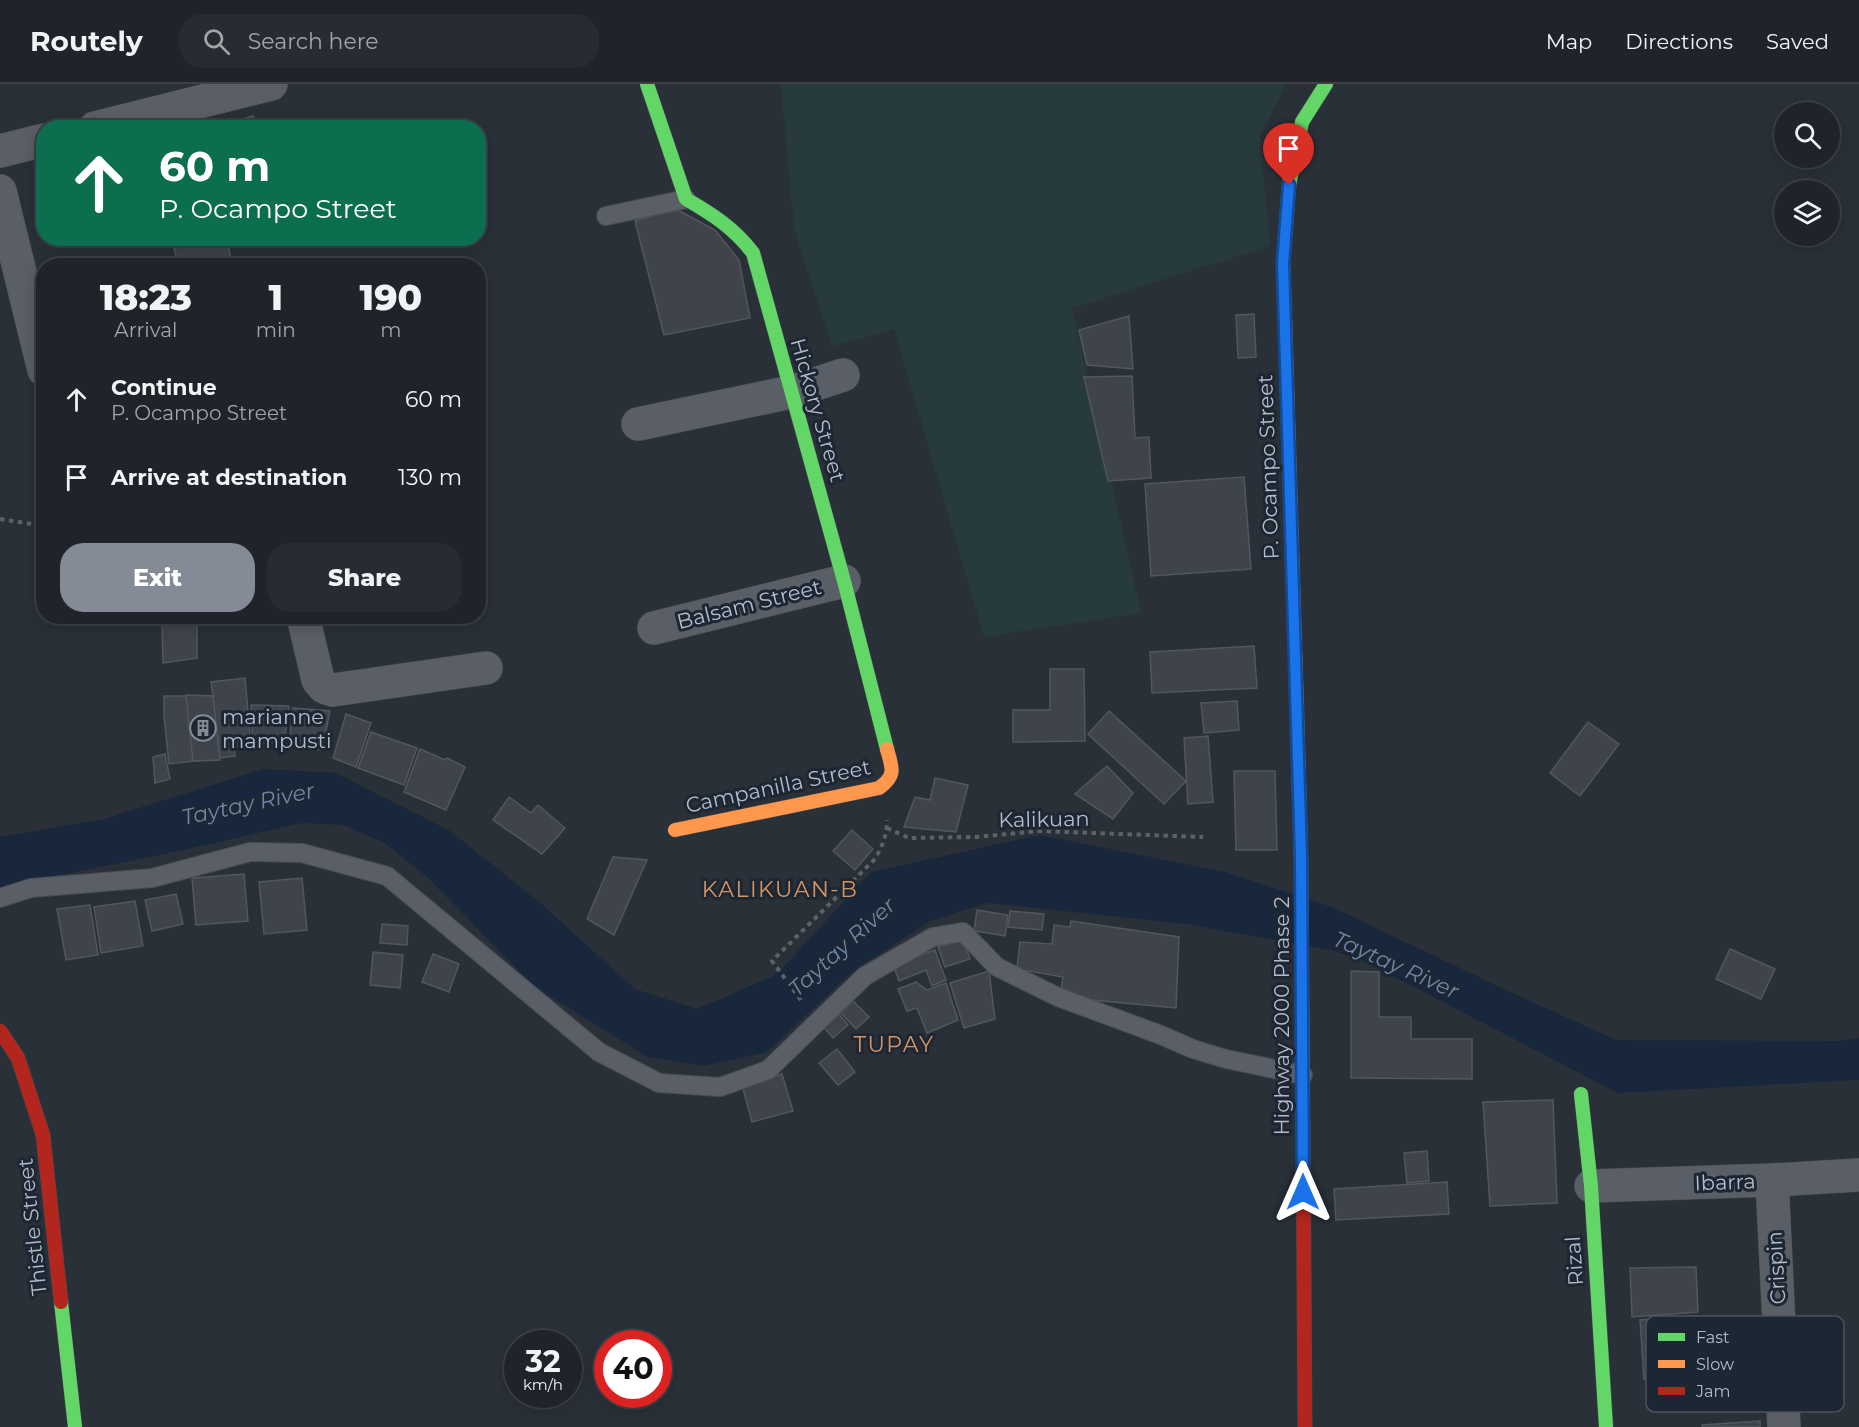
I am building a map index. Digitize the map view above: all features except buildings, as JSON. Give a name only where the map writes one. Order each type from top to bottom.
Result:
[{"type":"street","points":[[127,120],[271,84]]},
{"type":"street","points":[[647,84],[686,199]]},
{"type":"street","name":"P. Ocampo Street","points":[[1301,857],[1283,264],[1289,185],[1302,122],[1326,84]]},
{"type":"street","points":[[0,151],[36,142]]},
{"type":"street","points":[[0,191],[36,330]]},
{"type":"street","name":"Hickory Street","points":[[686,199],[724,221],[740,235],[753,253],[844,581],[893,770],[889,781]]},
{"type":"street","points":[[638,424],[791,392],[843,375]]},
{"type":"street","name":"Balsam Street","points":[[654,628],[844,581]]},
{"type":"street","points":[[305,624],[318,680],[324,687],[333,690],[486,668]]},
{"type":"street","name":"Campanilla Street","points":[[675,830],[879,788],[889,781]]},
{"type":"street","name":"Highway 2000 Phase 2","points":[[1301,857],[1305,1427]]},
{"type":"street","name":"Thistle Street","points":[[0,1031],[18,1058],[43,1135],[75,1427]]},
{"type":"street","name":"Rizal","points":[[1581,1094],[1591,1186],[1606,1427]]},
{"type":"street","name":"Ibarra","points":[[1591,1186],[1859,1175]]},
{"type":"street","name":"Crispin","points":[[1772,1180],[1779,1316]]},
{"type":"street","name":"Crispin","points":[[1783,1412],[1784,1427]]},
{"type":"lane","points":[[606,216],[686,199]]},
{"type":"lane","points":[[0,898],[31,888],[152,878],[250,852],[302,853],[387,876],[599,1052],[659,1083],[720,1087],[768,1070],[865,976],[933,937],[963,932],[997,967],[1058,997],[1193,1049],[1226,1059],[1303,1075]]},
{"type":"path","points":[[0,519],[36,525]]},
{"type":"path","points":[[806,1006],[772,961],[874,860],[881,849],[887,828],[889,781]]},
{"type":"path","name":"Kalikuan","points":[[887,828],[909,838],[976,837],[1039,831],[1203,837]]},
{"type":"green space","points":[[781,84],[1287,84],[1260,135],[1270,246],[1072,308],[1141,613],[984,637],[894,329],[832,346],[794,228]]},
{"type":"water","name":"Taytay River","points":[[263,769],[336,773],[450,831],[537,900],[635,989],[697,1009],[780,971],[871,872],[1040,835],[1225,872],[1332,907],[1616,1040],[1838,1041],[1859,1038],[1859,1080],[1618,1093],[1362,960],[1331,950],[1186,924],[987,903],[930,921],[853,971],[767,1052],[704,1066],[648,1057],[535,987],[426,876],[383,842],[343,825],[302,823],[165,854],[0,887],[0,837],[104,819]]},
{"type":"traffic: fast","points":[[647,84],[686,199],[722,222],[753,253],[844,581],[887,749]]},
{"type":"traffic: fast","points":[[1285,322],[1283,264],[1289,185],[1302,122],[1326,84]]},
{"type":"traffic: fast","points":[[1297,715],[1301,857],[1303,1125]]},
{"type":"traffic: fast","points":[[1581,1094],[1591,1186],[1606,1427]]},
{"type":"traffic: fast","points":[[61,1302],[75,1427]]},
{"type":"traffic: slow","points":[[1285,322],[1297,715]]},
{"type":"traffic: slow","points":[[675,830],[879,788],[889,779],[892,771],[887,749]]},
{"type":"traffic: jam","points":[[0,1031],[18,1058],[43,1135],[61,1302]]},
{"type":"traffic: jam","points":[[1303,1125],[1305,1427]]},
{"type":"place","name":"marianne mampusti","points":[[203,728]]},
{"type":"district","name":"KALIKUAN-B","points":[[780,889]]},
{"type":"district","name":"TUPAY","points":[[894,1044]]},
{"type":"route","points":[[1289,185],[1283,264],[1301,857],[1303,1192]]}]
